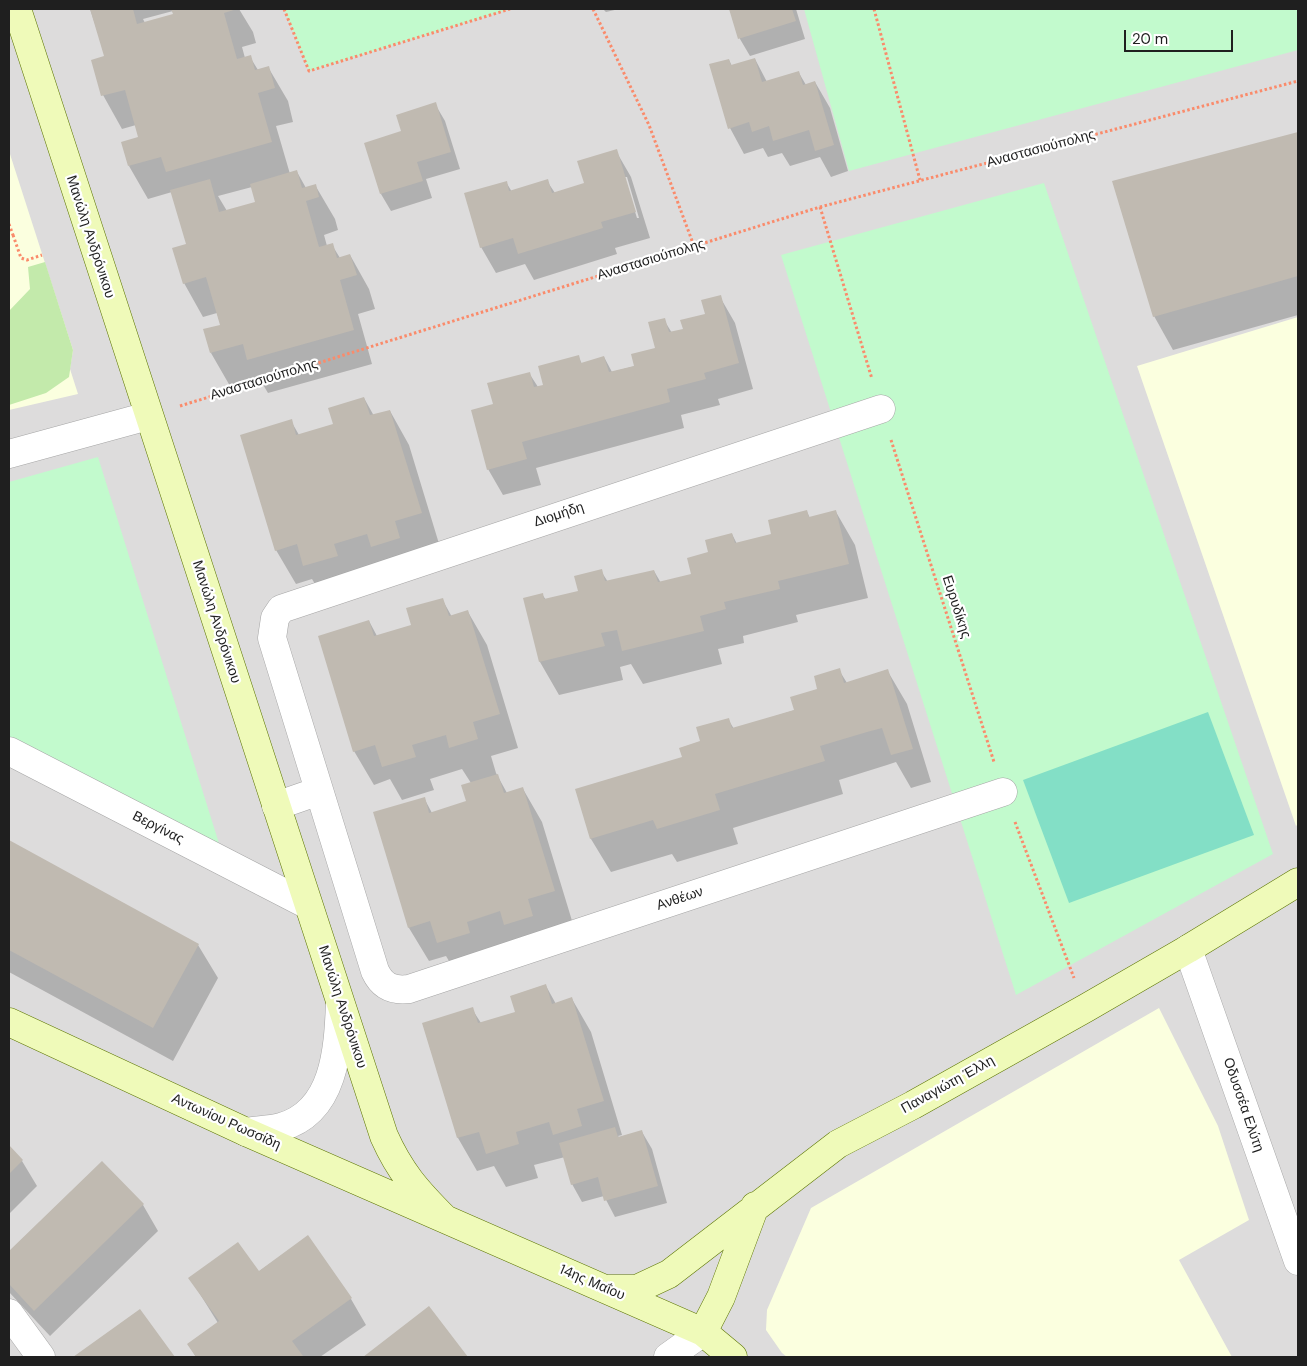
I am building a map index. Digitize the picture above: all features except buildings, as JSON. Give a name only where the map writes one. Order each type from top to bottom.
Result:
[{"type":"street","name":"Μανώλη Ανδρόνικου","points":[[16,9],[384,1136],[395,1162],[415,1188],[445,1219]]},
{"type":"street","name":"Διομήδη","points":[[319,791],[272,633],[275,618],[281,609],[290,604],[881,408]]},
{"type":"street","points":[[9,454],[148,416]]},
{"type":"street","name":"Βεργίνας","points":[[9,751],[308,905]]},
{"type":"street","points":[[276,806],[319,791]]},
{"type":"street","name":"Ανθέων","points":[[319,791],[371,960],[380,980],[398,990],[408,989],[1003,792]]},
{"type":"street","name":"Παναγιώτη Έλλη","points":[[606,1289],[637,1289],[669,1274],[756,1205],[838,1144],[913,1105],[1086,1008],[1298,882]]},
{"type":"street","name":"Οδυσσέα Ελύτη","points":[[1188,949],[1298,1261]]},
{"type":"street","points":[[246,1132],[281,1127],[303,1117],[320,1098],[331,1077],[338,1052],[340,1004]]},
{"type":"street","name":"Αντωνίου Ρωσσίδη","points":[[9,1022],[246,1132],[445,1219]]},
{"type":"street","points":[[668,1357],[703,1332],[720,1297],[756,1205]]},
{"type":"street","name":"14ης Μαΐου","points":[[445,1219],[703,1332],[733,1357]]},
{"type":"street","points":[[9,1313],[41,1357]]},
{"type":"path","points":[[284,9],[309,71],[510,9]]},
{"type":"path","points":[[592,9],[649,125],[694,246]]},
{"type":"path","points":[[874,9],[920,180]]},
{"type":"path","name":"Αναστασιούπολης","points":[[148,416],[820,207],[1298,81]]},
{"type":"path","name":"Ευρυδίκης","points":[[820,207],[881,408],[1003,792],[1086,1008]]},
{"type":"path","points":[[9,224],[11,235],[21,258],[27,260],[42,255]]},
{"type":"shaded area","points":[[9,9],[1298,9],[1298,1357],[9,1357]]},
{"type":"shaded area","points":[[9,151],[73,350],[70,369],[78,394],[9,410]]},
{"type":"shaded area","points":[[1298,317],[1298,824],[1296,826],[1137,366]]},
{"type":"shaded area","points":[[1159,1008],[1218,1126],[1249,1220],[1179,1260],[1232,1357],[787,1357],[782,1353],[766,1330],[767,1310],[811,1208]]},
{"type":"green space","points":[[284,9],[510,9],[309,71]]},
{"type":"green space","points":[[804,9],[1298,9],[1298,50],[849,171]]},
{"type":"green space","points":[[1044,183],[1273,854],[1016,995],[781,255]]},
{"type":"green space","points":[[45,262],[73,350],[69,377],[46,393],[9,405],[9,311],[30,289],[28,267]]},
{"type":"green space","points":[[98,457],[222,853],[9,738],[9,482]]},
{"type":"green space","points":[[1208,712],[1254,835],[1069,903],[1023,780]]}]
